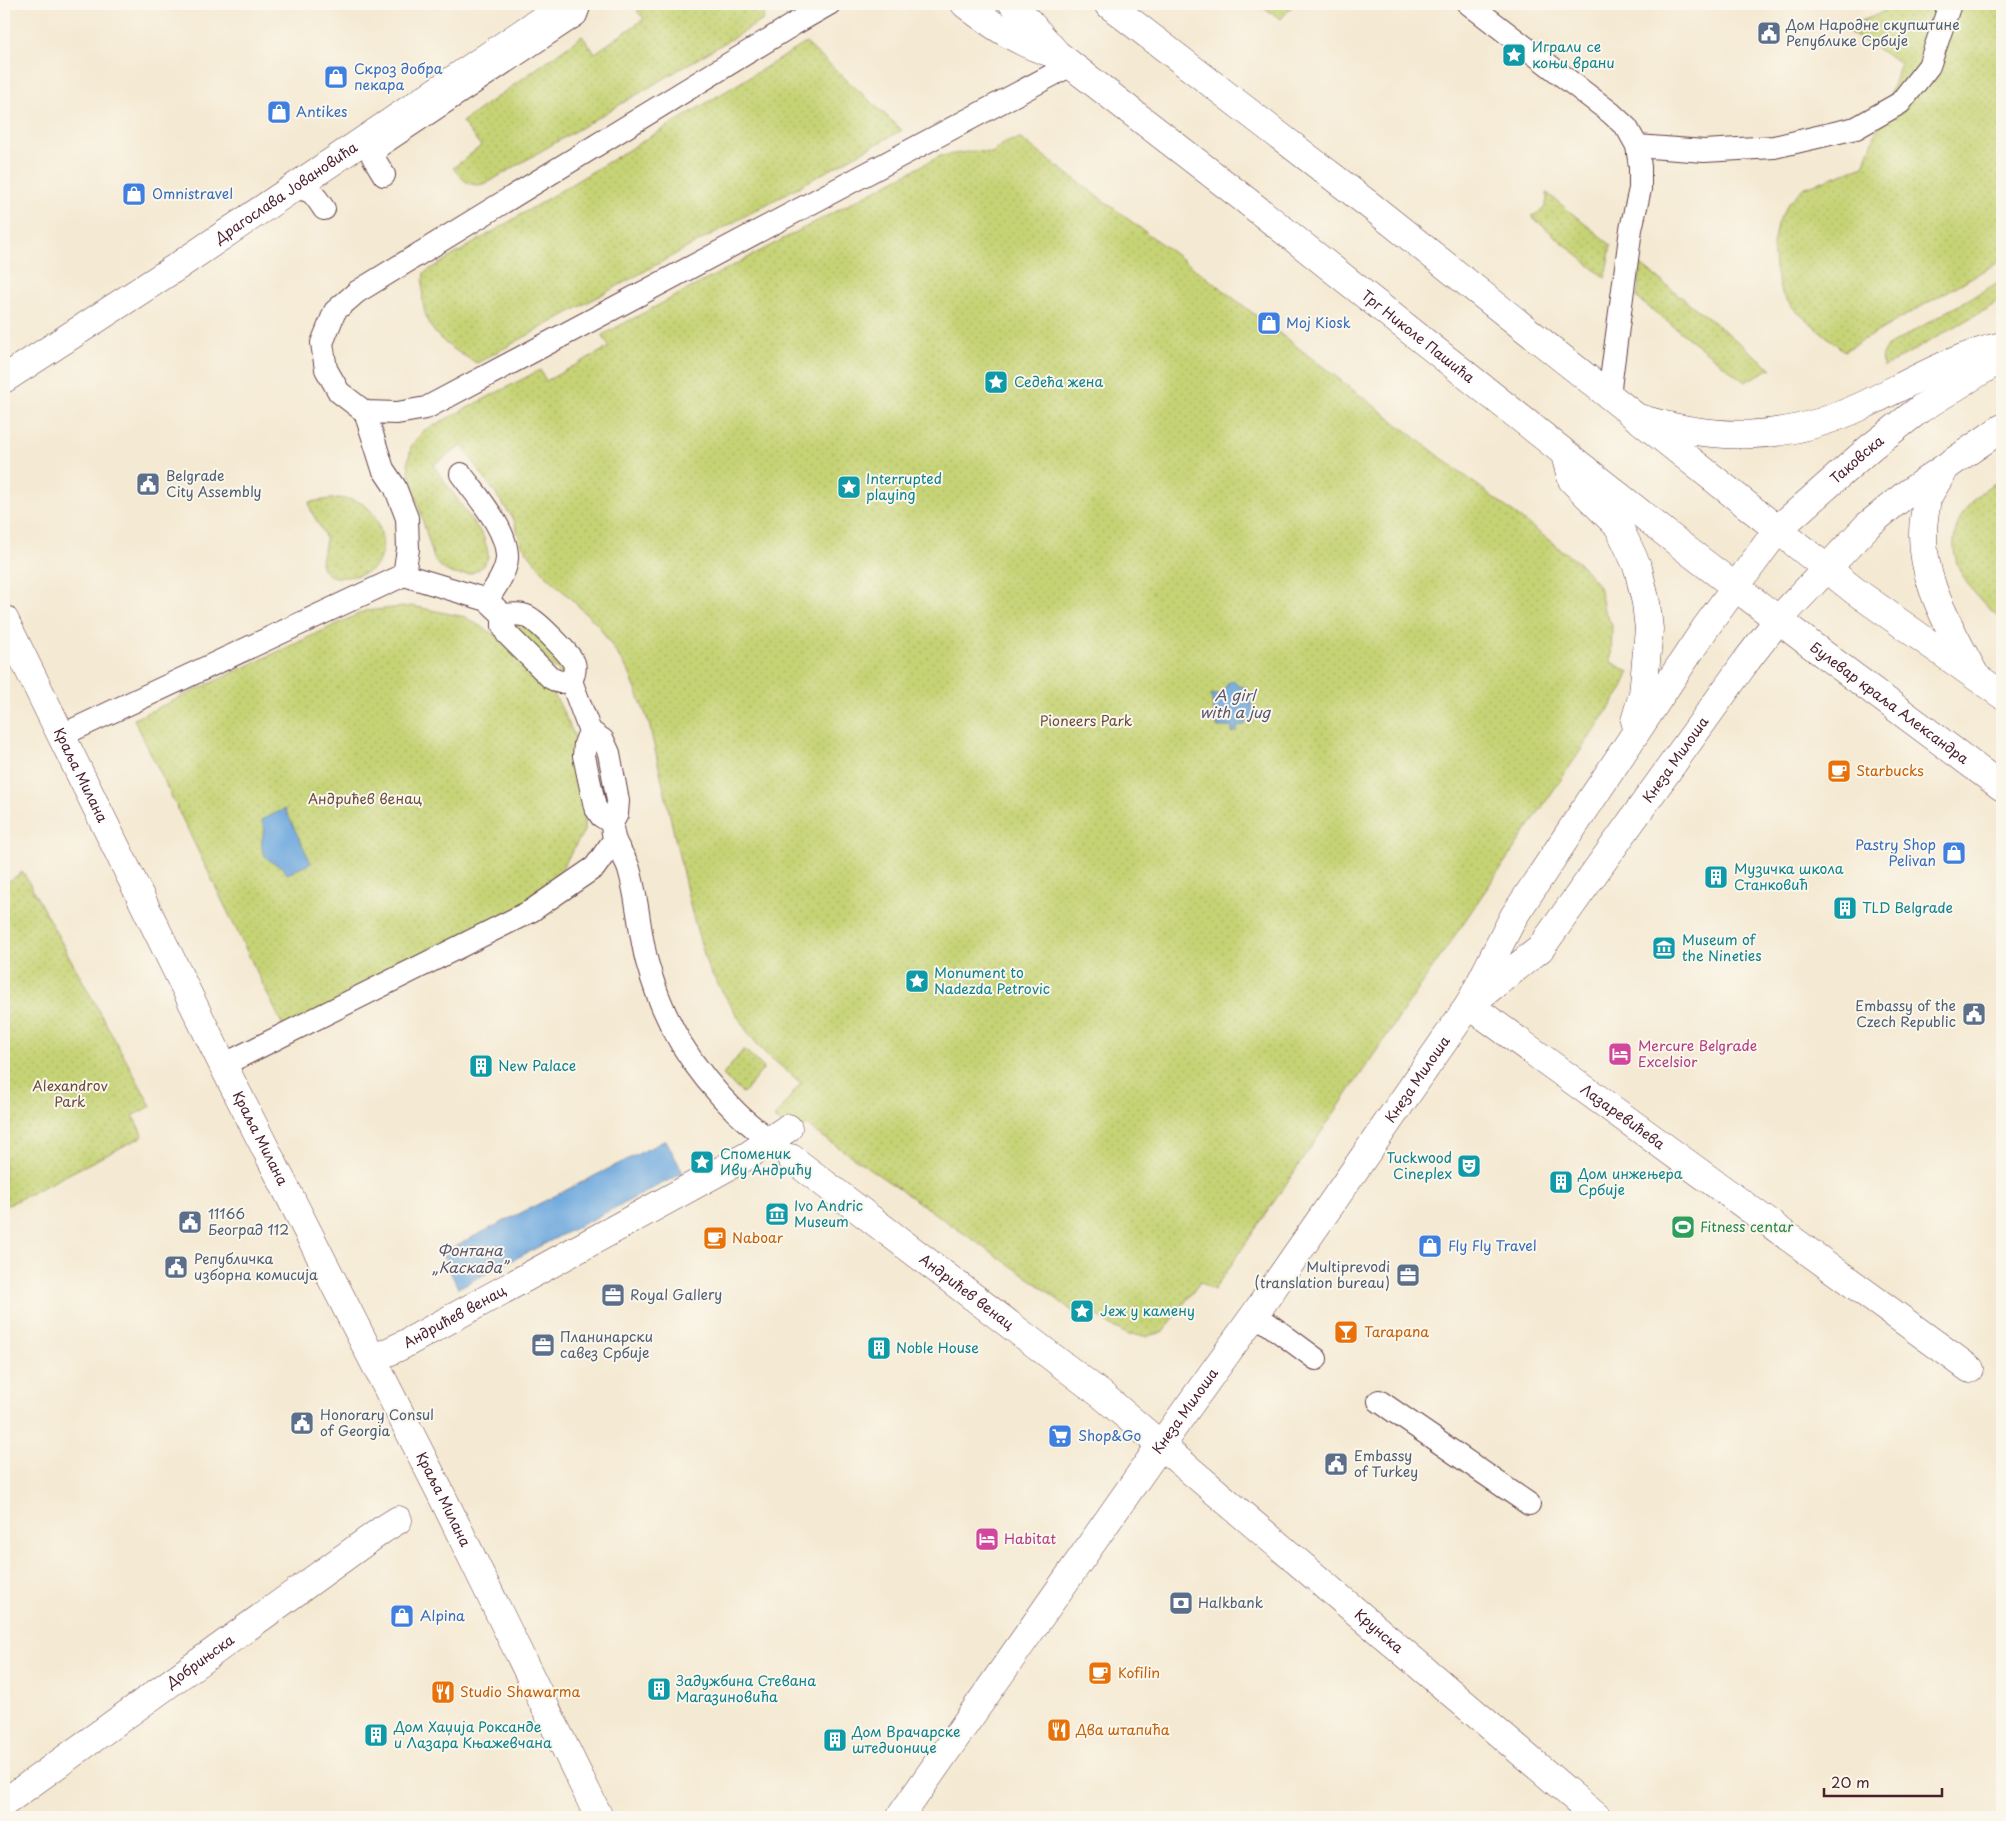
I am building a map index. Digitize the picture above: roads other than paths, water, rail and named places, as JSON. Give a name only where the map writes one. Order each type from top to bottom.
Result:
[{"type":"main road","name":"Драгослава Јовановића","points":[[4,379],[175,268],[565,4]]},
{"type":"main road","name":"Трг Николе Пашића","points":[[965,4],[1016,40],[1064,60]]},
{"type":"main road","name":"Трг Николе Пашића","points":[[1013,4],[1064,60],[1243,198],[1565,455],[1778,620]]},
{"type":"main road","points":[[1108,4],[1372,207],[1826,568],[2002,695]]},
{"type":"main road","points":[[1636,416],[1666,426],[1706,433],[1766,434],[1822,422],[1860,407],[1956,359],[2002,346]]},
{"type":"main road","name":"Таковска","points":[[1736,588],[1778,529],[1871,447],[1920,409],[2002,358]]},
{"type":"main road","points":[[1778,620],[1868,525],[2002,428]]},
{"type":"main road","points":[[1565,455],[1572,480],[1619,527],[1638,568],[1646,603],[1649,629],[1643,694],[1628,743]]},
{"type":"main road","points":[[1947,466],[1928,498],[1922,529],[1925,552],[1931,582],[1943,615],[1975,675]]},
{"type":"main road","name":"Кнеза Милоша","points":[[900,1817],[1160,1446],[1255,1314],[1469,1005],[1514,916],[1706,627],[1736,588]]},
{"type":"main road","name":"Краља Милана","points":[[4,619],[223,1065],[373,1359],[598,1817]]},
{"type":"main road","name":"Кнеза Милоша","points":[[1469,1005],[1540,949],[1747,660],[1778,620]]},
{"type":"main road","name":"Булевар краља Александра","points":[[1778,620],[2002,787]]},
{"type":"main road","name":"Лазаревићева","points":[[1469,1005],[1970,1369]]},
{"type":"main road","name":"Андрићев венац","points":[[373,1359],[403,1345],[753,1153],[779,1134]]},
{"type":"main road","name":"Андрићев венац","points":[[791,1158],[1102,1395],[1160,1446]]},
{"type":"main road","name":"Крунска","points":[[1160,1446],[1597,1817]]},
{"type":"main road","name":"Добрињска","points":[[4,1803],[390,1525]]},
{"type":"lane","points":[[384,175],[373,157],[379,146],[576,15],[580,4]]},
{"type":"lane","points":[[404,574],[408,549],[407,518],[395,487],[383,469],[365,412],[339,392],[326,369],[322,343],[335,311],[357,292],[829,4]]},
{"type":"lane","points":[[1469,4],[1610,113],[1627,128],[1637,146],[1640,189],[1631,229],[1609,395]]},
{"type":"lane","points":[[1637,146],[1704,151],[1774,147],[1856,128],[1900,103],[1929,66],[1950,4]]},
{"type":"lane","points":[[365,412],[398,413],[426,408],[1064,60]]},
{"type":"lane","points":[[291,189],[305,188],[315,194],[324,209]]},
{"type":"lane","points":[[60,736],[404,574],[487,600],[501,578],[507,559],[504,544],[500,530],[461,474]]},
{"type":"lane","name":"Андрићев венац","points":[[487,600],[503,615],[514,614],[530,617],[552,637],[574,662],[575,672],[571,681],[590,731],[585,744],[584,756],[594,807],[613,832],[629,869],[639,928],[648,964],[662,1004],[677,1038],[689,1059],[723,1099],[744,1120],[779,1134],[791,1158]]},
{"type":"lane","points":[[223,1065],[531,911],[595,867],[613,832]]},
{"type":"lane","points":[[1255,1314],[1316,1359]]},
{"type":"lane","points":[[1379,1401],[1529,1504]]},
{"type":"water","name":"A girl with a jug","points":[[1234,681],[1238,686],[1246,687],[1248,694],[1252,697],[1251,706],[1256,710],[1257,715],[1254,716],[1254,720],[1246,720],[1245,725],[1237,726],[1237,731],[1232,733],[1232,727],[1217,727],[1216,721],[1222,719],[1221,713],[1214,713],[1211,695],[1222,694],[1227,683]]},
{"type":"water","points":[[285,809],[311,863],[287,874],[283,867],[271,861],[264,853],[262,843],[265,829],[261,820]]},
{"type":"water","name":"Фонтана „Каскада”","points":[[666,1140],[683,1173],[458,1288],[441,1253]]},
{"type":"place","name":"Дом Народне скупштине Републике Србије","points":[[1769,33]]},
{"type":"place","name":"Играли се коњи врани","points":[[1514,55]]},
{"type":"place","name":"Скроз добра пекара","points":[[336,77]]},
{"type":"place","name":"Antikes","points":[[279,112]]},
{"type":"place","name":"Omnistravel","points":[[134,194]]},
{"type":"place","name":"Moj Kiosk","points":[[1269,323]]},
{"type":"place","name":"Седећа жена","points":[[996,382]]},
{"type":"place","name":"Belgrade City Assembly","points":[[148,484]]},
{"type":"place","name":"Interrupted playing","points":[[849,487]]},
{"type":"place","name":"Starbucks","points":[[1839,771]]},
{"type":"place","name":"Pastry Shop Pelivan","points":[[1954,853]]},
{"type":"place","name":"Музичка школа Станковић","points":[[1716,877]]},
{"type":"place","name":"TLD Belgrade","points":[[1845,908]]},
{"type":"place","name":"Museum of the Nineties","points":[[1664,948]]},
{"type":"place","name":"Monument to Nadezda Petrovic","points":[[917,981]]},
{"type":"place","name":"Embassy of the Czech Republic","points":[[1974,1014]]},
{"type":"place","name":"Mercure Belgrade Excelsior","points":[[1620,1054]]},
{"type":"place","name":"New Palace","points":[[481,1066]]},
{"type":"place","name":"Споменик Иву Андрићу","points":[[702,1162]]},
{"type":"place","name":"Tuckwood Cineplex","points":[[1469,1166]]},
{"type":"place","name":"Дом инжењера Србије","points":[[1561,1182]]},
{"type":"place","name":"Ivo Andric Museum","points":[[777,1214]]},
{"type":"place","name":"11166 Београд 112","points":[[190,1222]]},
{"type":"place","name":"Fitness centar","points":[[1683,1227]]},
{"type":"place","name":"Naboar","points":[[715,1238]]},
{"type":"place","name":"Fly Fly Travel","points":[[1430,1246]]},
{"type":"place","name":"Републичка изборна комисија","points":[[176,1267]]},
{"type":"place","name":"Multiprevodi (translation bureau)","points":[[1408,1275]]},
{"type":"place","name":"Royal Gallery","points":[[613,1295]]},
{"type":"place","name":"Јеж у камену","points":[[1082,1311]]},
{"type":"place","name":"Tarapana","points":[[1346,1332]]},
{"type":"place","name":"Планинарски савез Србије","points":[[543,1345]]},
{"type":"place","name":"Noble House","points":[[879,1348]]},
{"type":"place","name":"Honorary Consul of Georgia","points":[[302,1423]]},
{"type":"place","name":"Shop&Go","points":[[1060,1436]]},
{"type":"place","name":"Embassy of Turkey","points":[[1336,1464]]},
{"type":"place","name":"Habitat","points":[[987,1539]]},
{"type":"place","name":"Halkbank","points":[[1181,1603]]},
{"type":"place","name":"Alpina","points":[[402,1616]]},
{"type":"place","name":"Kofilin","points":[[1100,1673]]},
{"type":"place","name":"Задужбина Стевана Магазиновића","points":[[659,1689]]},
{"type":"place","name":"Studio Shawarma","points":[[443,1692]]},
{"type":"place","name":"Два штапића","points":[[1059,1730]]},
{"type":"place","name":"Дом Хаџија Роксанде и Лазара Књажевчана","points":[[376,1735]]},
{"type":"place","name":"Дом Врачарске штедионице","points":[[835,1740]]},
{"type":"park label","name":"Pioneers Park","points":[[1086,721]]},
{"type":"park label","name":"Alexandrov Park","points":[[70,1094]]}]
